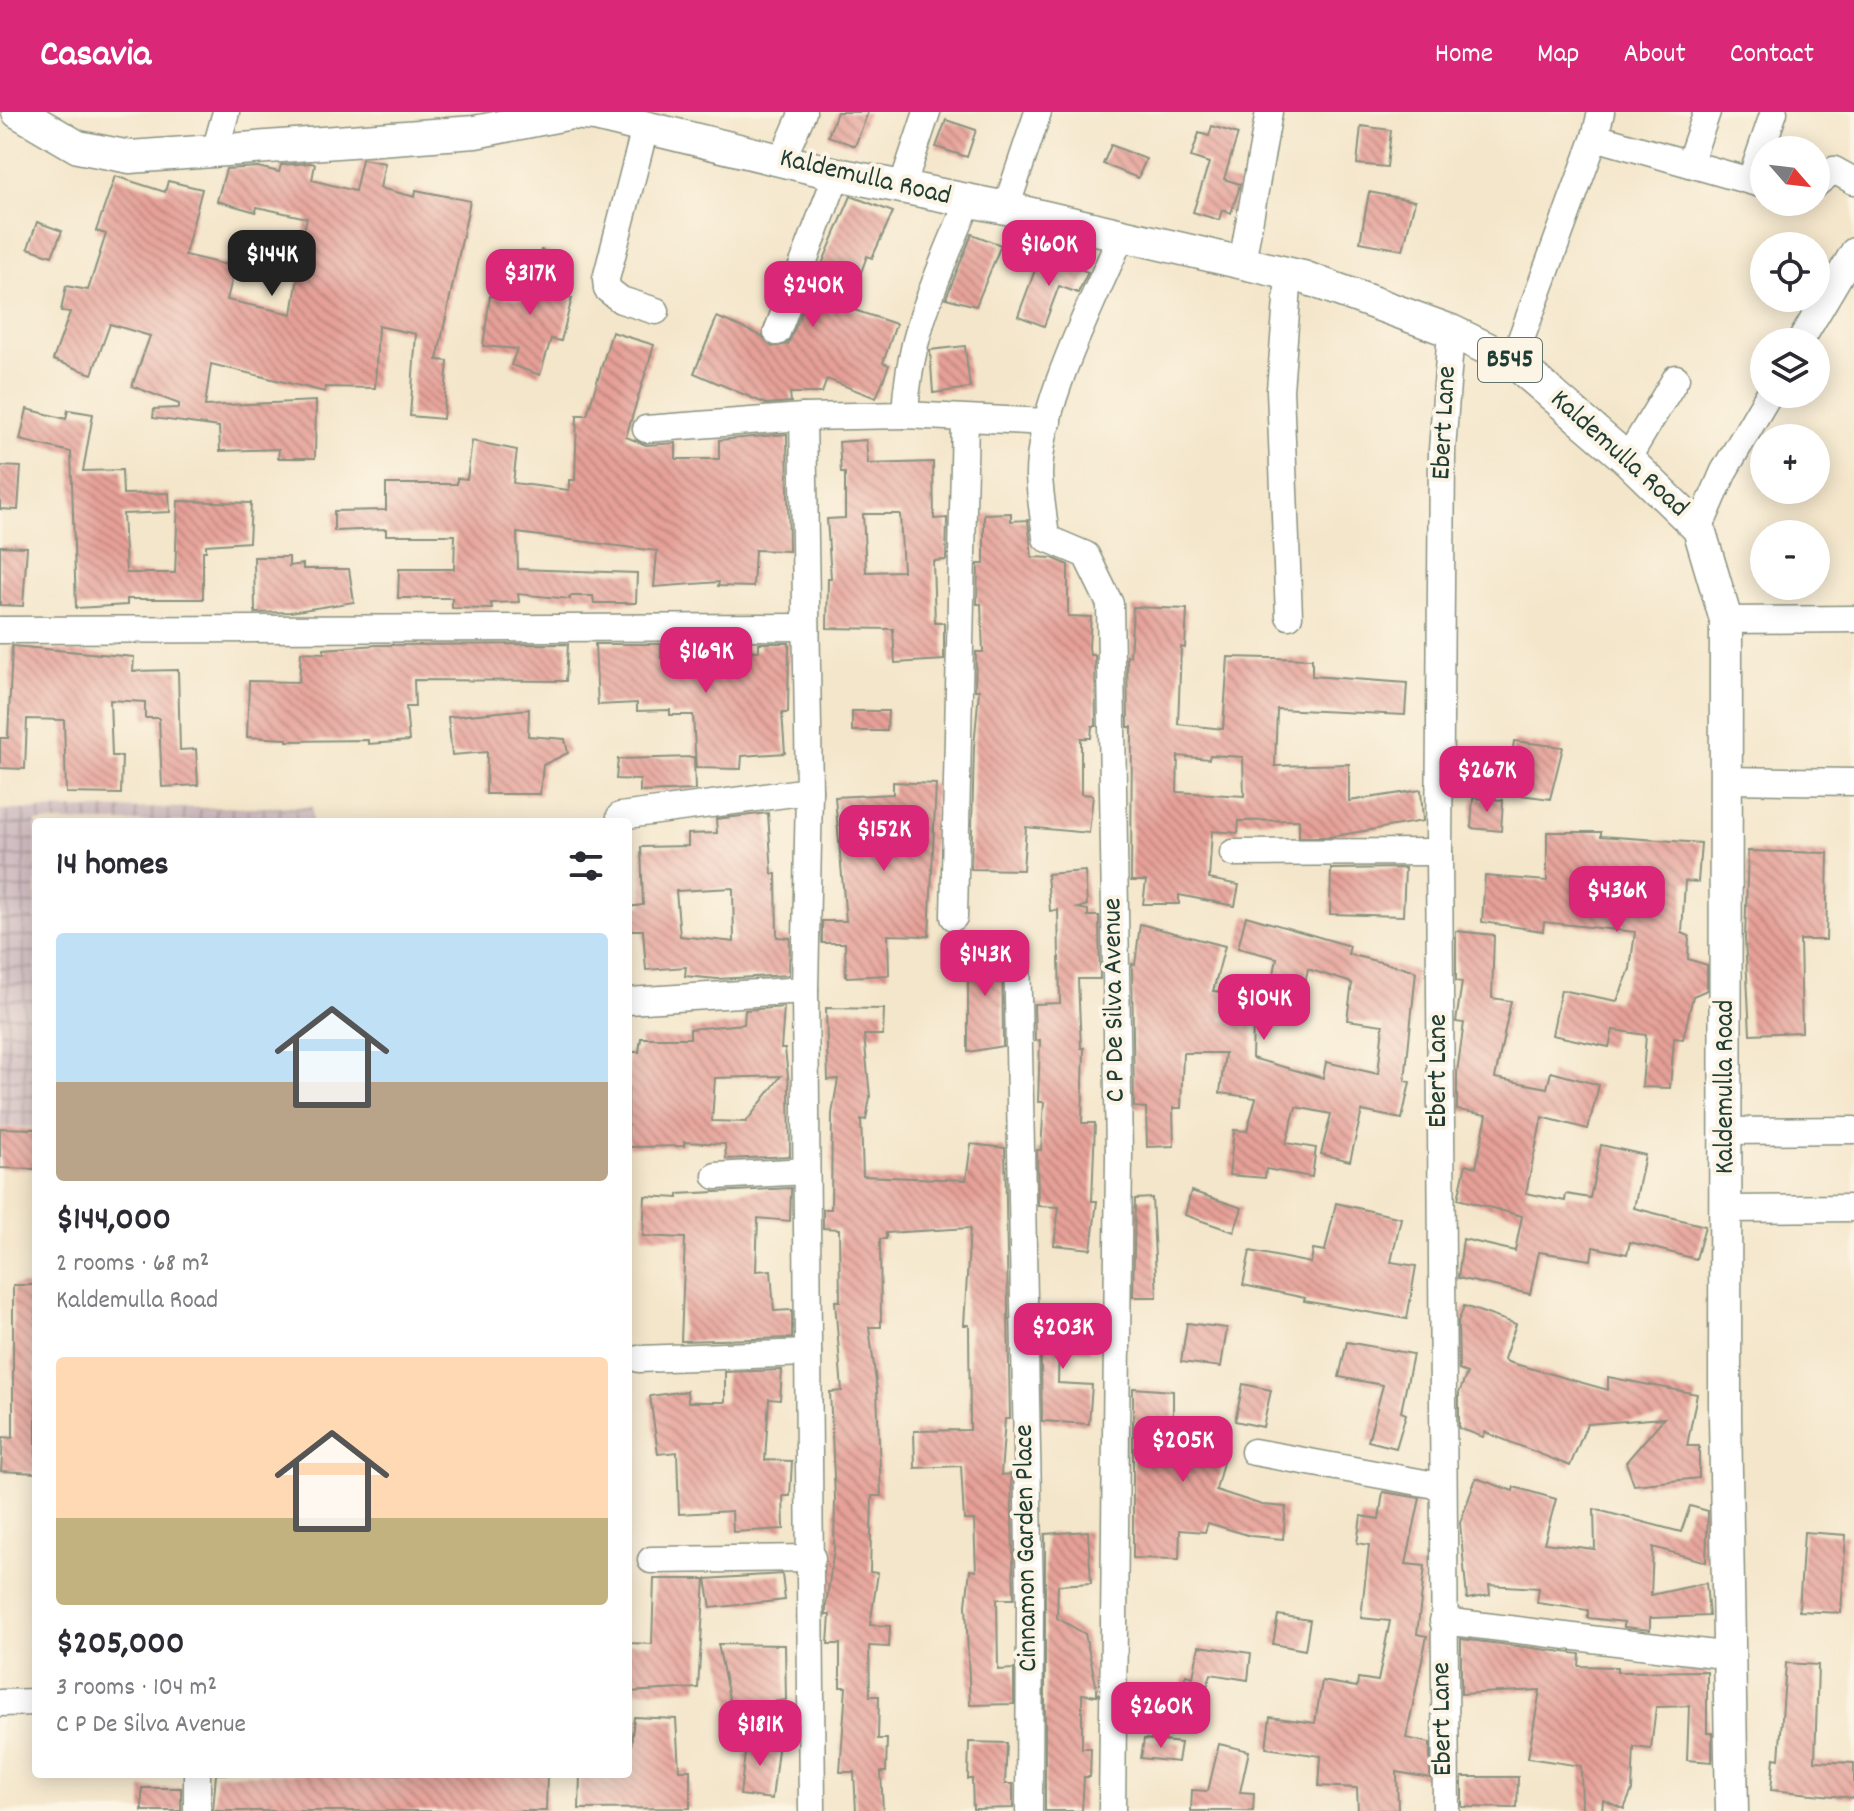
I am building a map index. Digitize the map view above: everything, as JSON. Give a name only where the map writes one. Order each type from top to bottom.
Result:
[{"type":"main road","name":"Kaldemulla Road","points":[[30,115],[78,147],[130,157],[215,151],[571,113],[596,114],[837,174],[1006,208],[1289,274],[1451,331],[1513,361],[1627,459],[1699,529],[1726,620],[1725,1417],[1732,1811]]},
{"type":"street","points":[[215,151],[226,112]]},
{"type":"street","points":[[782,160],[803,112]]},
{"type":"street","points":[[902,187],[927,112]]},
{"type":"street","points":[[1006,208],[1038,112]]},
{"type":"street","points":[[1242,263],[1269,112]]},
{"type":"street","points":[[1689,164],[1707,112]]},
{"type":"street","points":[[1769,136],[1774,112]]},
{"type":"street","points":[[1513,361],[1598,125],[1689,164],[1750,180]]},
{"type":"street","points":[[645,128],[606,279],[607,289],[621,300],[656,311]]},
{"type":"street","points":[[1830,173],[1834,170],[1854,181]]},
{"type":"street","points":[[777,332],[837,174]]},
{"type":"street","points":[[905,415],[906,370],[922,312],[968,202]]},
{"type":"street","name":"C P De Silva Avenue","points":[[1112,1811],[1119,1155],[1110,604],[1086,555],[1046,538],[1039,474],[1048,422],[1070,356],[1121,236]]},
{"type":"street","points":[[1808,328],[1854,251]]},
{"type":"street","points":[[1289,274],[1280,390],[1289,616]]},
{"type":"street","name":"Ebert Lane","points":[[1446,1811],[1441,1486],[1439,852],[1442,450],[1451,331]]},
{"type":"street","points":[[1627,459],[1676,378]]},
{"type":"street","points":[[1699,529],[1724,471],[1761,408]]},
{"type":"street","points":[[646,429],[803,417],[905,415],[1048,422]]},
{"type":"street","points":[[803,417],[809,791],[805,990],[812,1811]]},
{"type":"street","points":[[954,917],[965,419]]},
{"type":"street","points":[[1726,620],[1854,619]]},
{"type":"street","points":[[0,630],[806,627]]},
{"type":"street","points":[[1725,780],[1854,782]]},
{"type":"street","points":[[620,816],[809,791]]},
{"type":"street","points":[[1233,853],[1439,852]]},
{"type":"street","name":"Cinnamon Garden Place","points":[[1017,949],[1030,1583],[1029,1811]]},
{"type":"street","points":[[632,1001],[805,990]]},
{"type":"street","points":[[1727,1131],[1854,1130]]},
{"type":"street","points":[[716,1176],[806,1171]]},
{"type":"street","points":[[1727,1209],[1854,1208]]},
{"type":"street","points":[[639,1359],[808,1353]]},
{"type":"street","points":[[1254,1452],[1441,1486]]},
{"type":"street","points":[[651,1560],[812,1558]]},
{"type":"street","points":[[1443,1621],[1731,1656]]},
{"type":"street","points":[[0,1703],[32,1702]]},
{"type":"street","points":[[197,1778],[197,1811]]},
{"type":"shaded area","points":[[312,807],[312,818],[32,818],[32,1127],[0,1127],[0,810]]},
{"type":"building","points":[[837,112],[868,112],[855,146],[828,136]]},
{"type":"building","points":[[946,120],[976,130],[967,157],[936,147]]},
{"type":"building","points":[[1212,126],[1238,134],[1224,179],[1240,184],[1231,213],[1222,210],[1219,220],[1193,212],[1209,163],[1191,157],[1199,133],[1209,136]]},
{"type":"building","points":[[1361,126],[1391,130],[1387,167],[1357,164]]},
{"type":"building","points":[[1111,145],[1146,159],[1138,178],[1103,164]]},
{"type":"building","points":[[362,159],[385,163],[380,188],[415,197],[416,190],[470,201],[437,360],[448,361],[443,419],[410,416],[416,334],[378,326],[375,388],[325,387],[325,392],[211,364],[205,406],[316,401],[315,458],[278,458],[279,449],[220,451],[219,427],[153,418],[154,409],[179,408],[179,404],[132,386],[150,336],[110,324],[92,374],[53,360],[70,312],[61,311],[66,286],[88,290],[106,234],[96,231],[115,176],[165,192],[168,181],[202,189],[185,255],[235,267],[227,300],[292,314],[300,265],[296,264],[307,218],[257,207],[256,212],[217,201],[226,169],[258,167],[279,172],[281,165],[311,163],[315,164],[312,180],[355,191]]},
{"type":"building","points":[[1369,192],[1415,201],[1403,250],[1360,242]]},
{"type":"building","points":[[851,196],[893,212],[872,258],[867,256],[848,308],[896,324],[883,363],[889,365],[876,398],[827,379],[822,393],[790,393],[791,402],[766,404],[694,373],[717,317],[762,336],[772,347],[788,344]]},
{"type":"building","points":[[37,222],[62,231],[52,256],[28,248]]},
{"type":"building","points":[[972,234],[1001,245],[976,306],[946,298]]},
{"type":"building","points":[[541,250],[565,258],[554,294],[572,298],[561,341],[551,339],[540,375],[511,365],[517,349],[483,346],[490,296],[524,300]]},
{"type":"building","points":[[1041,254],[1088,272],[1078,293],[1059,286],[1044,326],[1018,316]]},
{"type":"building","points":[[612,332],[654,345],[626,437],[646,445],[676,443],[676,459],[719,459],[719,440],[787,434],[789,551],[755,550],[753,587],[718,586],[719,582],[654,587],[657,551],[517,533],[518,569],[637,573],[636,603],[594,603],[593,596],[570,596],[570,599],[518,594],[519,602],[491,603],[492,609],[452,608],[452,598],[398,598],[399,569],[454,569],[455,535],[386,535],[386,529],[334,531],[334,511],[386,510],[386,484],[457,484],[457,478],[467,479],[472,441],[517,450],[513,483],[569,490],[569,480],[575,480],[577,415],[587,415]]},
{"type":"building","points":[[965,346],[970,388],[933,393],[930,350]]},
{"type":"building","points":[[27,409],[66,419],[68,410],[93,414],[83,471],[122,470],[123,494],[169,493],[170,512],[123,514],[126,573],[175,573],[178,501],[251,503],[249,542],[206,545],[206,551],[203,551],[203,599],[127,599],[127,605],[76,608],[71,452],[20,440]]},
{"type":"building","points":[[866,440],[868,464],[933,462],[934,519],[947,518],[946,560],[933,561],[935,623],[944,623],[944,660],[895,663],[893,629],[827,628],[828,578],[831,578],[827,519],[845,518],[845,473],[841,473],[839,442]],"holes":[[[863,514],[900,514],[903,571],[866,572]]]},
{"type":"building","points":[[0,466],[21,467],[18,510],[0,509]]},
{"type":"building","points":[[1011,513],[1011,521],[1028,520],[1032,557],[1053,558],[1068,565],[1068,616],[1091,617],[1089,647],[1090,655],[1095,655],[1096,726],[1092,726],[1091,738],[1081,738],[1081,794],[1093,795],[1089,833],[1026,827],[1023,870],[971,869],[974,747],[979,690],[975,690],[976,652],[983,652],[981,604],[977,604],[978,564],[984,564],[984,514]]},
{"type":"building","points":[[0,546],[27,547],[23,606],[0,605]]},
{"type":"building","points":[[254,557],[289,557],[289,566],[303,564],[303,569],[349,569],[354,602],[290,612],[255,613]]},
{"type":"building","points":[[1133,607],[1187,609],[1185,648],[1181,647],[1178,724],[1223,729],[1228,657],[1312,659],[1312,676],[1407,683],[1405,715],[1277,709],[1275,766],[1349,764],[1349,801],[1421,790],[1423,821],[1329,837],[1299,837],[1299,820],[1239,821],[1238,833],[1212,831],[1209,879],[1239,885],[1235,906],[1179,895],[1179,904],[1143,904],[1146,881],[1131,881],[1132,727],[1128,727],[1127,656],[1130,656]],"holes":[[[1210,755],[1243,757],[1244,796],[1177,792],[1178,756],[1209,759]]]},
{"type":"building","points":[[759,643],[789,643],[788,713],[782,713],[785,753],[742,756],[741,769],[696,768],[693,715],[670,715],[670,710],[637,711],[637,703],[598,705],[595,644],[661,644],[661,658],[715,657],[715,650],[759,651]]},
{"type":"building","points":[[568,644],[566,681],[414,680],[415,707],[406,707],[409,741],[368,744],[368,740],[287,741],[247,737],[249,681],[299,682],[301,652],[324,653],[324,649],[377,645]]},
{"type":"building","points":[[12,646],[134,657],[133,671],[178,670],[180,750],[196,749],[198,785],[162,787],[159,718],[145,718],[145,702],[110,700],[112,756],[122,756],[121,794],[66,793],[64,720],[27,719],[25,769],[0,768],[0,738],[8,738]]},
{"type":"building","points":[[529,709],[528,736],[565,739],[568,753],[543,765],[540,794],[486,794],[487,752],[452,755],[448,717]]},
{"type":"building","points":[[852,711],[888,711],[887,731],[852,731]]},
{"type":"building","points":[[1514,741],[1563,747],[1550,799],[1506,793]]},
{"type":"building","points":[[694,757],[695,790],[640,792],[640,780],[616,779],[618,759]]},
{"type":"building","points":[[893,782],[936,784],[929,936],[888,935],[889,975],[846,977],[845,943],[822,943],[822,921],[846,921],[835,797],[893,794]]},
{"type":"building","points":[[1473,798],[1503,800],[1501,831],[1471,828]]},
{"type":"building","points":[[768,813],[772,874],[776,874],[777,937],[790,938],[789,975],[717,979],[685,976],[686,967],[646,970],[643,930],[632,930],[632,906],[643,905],[641,847],[688,846],[688,834],[717,833],[716,819]],"holes":[[[733,888],[734,942],[680,936],[676,891]]]},
{"type":"building","points":[[1547,832],[1601,832],[1601,836],[1701,843],[1698,882],[1685,881],[1682,933],[1689,936],[1688,959],[1707,965],[1707,990],[1693,996],[1683,1039],[1674,1038],[1670,1088],[1642,1087],[1646,1035],[1613,1030],[1609,1047],[1552,1035],[1561,990],[1617,1001],[1630,969],[1635,932],[1544,922],[1543,931],[1482,922],[1485,876],[1547,881]]},
{"type":"building","points":[[1748,851],[1828,853],[1826,940],[1800,940],[1802,1032],[1750,1034],[1745,938]]},
{"type":"building","points":[[1405,868],[1403,916],[1330,914],[1331,869]]},
{"type":"building","points":[[1085,871],[1087,905],[1078,908],[1088,910],[1088,916],[1099,916],[1100,979],[1078,979],[1081,1048],[1084,1048],[1082,1123],[1095,1123],[1092,1201],[1097,1201],[1091,1249],[1054,1245],[1059,1207],[1038,1206],[1037,1150],[1041,1150],[1044,1102],[1038,1102],[1040,1040],[1035,1041],[1034,1004],[1060,1003],[1058,910],[1050,911],[1047,874]]},
{"type":"building","points":[[1246,916],[1350,946],[1348,954],[1416,971],[1405,1081],[1410,1082],[1402,1119],[1362,1111],[1350,1161],[1321,1154],[1331,1114],[1296,1107],[1286,1143],[1316,1148],[1312,1177],[1266,1169],[1265,1178],[1229,1175],[1234,1130],[1247,1131],[1256,1098],[1220,1093],[1225,1053],[1183,1053],[1181,1108],[1173,1108],[1174,1146],[1147,1147],[1146,1108],[1134,1107],[1132,964],[1135,965],[1140,924],[1225,946],[1213,991],[1224,992],[1222,1021],[1253,1022],[1252,1058],[1323,1078],[1326,1062],[1378,1074],[1383,1025],[1347,1020],[1352,983],[1308,969],[1299,1011],[1268,1005],[1277,958],[1238,948]]},
{"type":"building","points":[[1456,931],[1494,935],[1492,998],[1511,1001],[1495,1078],[1547,1088],[1551,1072],[1599,1085],[1588,1129],[1542,1117],[1526,1193],[1565,1201],[1566,1194],[1590,1198],[1601,1145],[1645,1155],[1634,1208],[1705,1226],[1696,1259],[1630,1242],[1627,1254],[1593,1247],[1591,1260],[1539,1252],[1530,1294],[1458,1278],[1463,1239],[1515,1251],[1522,1216],[1458,1199],[1466,1164],[1476,1167],[1487,1115],[1457,1110],[1457,1072],[1464,1023],[1456,1022],[1462,982],[1456,981]]},
{"type":"building","points":[[1002,946],[1003,1046],[968,1052],[968,948]]},
{"type":"building","points":[[784,1007],[781,1049],[785,1049],[789,1085],[790,1156],[726,1159],[725,1144],[684,1142],[684,1146],[632,1147],[632,1052],[639,1052],[641,1038],[690,1038],[690,1029],[744,1024],[745,1010]],"holes":[[[781,1076],[746,1122],[712,1121],[715,1078]]]},
{"type":"building","points":[[826,1008],[884,1009],[883,1035],[864,1035],[870,1097],[866,1120],[861,1119],[863,1176],[966,1180],[971,1144],[1005,1148],[1010,1419],[1005,1419],[1001,1475],[1011,1474],[1014,1599],[997,1599],[998,1670],[1014,1669],[1014,1704],[970,1705],[966,1605],[970,1570],[976,1571],[974,1520],[964,1520],[961,1466],[915,1468],[914,1431],[970,1430],[969,1325],[964,1325],[970,1228],[886,1233],[886,1239],[880,1239],[881,1327],[869,1327],[877,1390],[881,1496],[872,1496],[870,1572],[878,1573],[870,1625],[890,1626],[889,1647],[869,1646],[870,1696],[879,1696],[878,1739],[887,1739],[886,1772],[881,1772],[883,1811],[856,1811],[854,1772],[840,1772],[846,1687],[840,1687],[840,1644],[828,1644],[830,1615],[826,1615],[826,1605],[834,1549],[835,1498],[830,1392],[842,1391],[835,1301],[840,1301],[839,1229],[823,1228],[823,1209],[831,1209],[832,1114],[838,1079],[828,1080]]},
{"type":"building","points":[[0,1128],[32,1129],[32,1169],[0,1168]]},
{"type":"building","points":[[791,1188],[790,1221],[758,1218],[756,1271],[771,1270],[774,1311],[792,1310],[792,1338],[681,1341],[685,1238],[643,1236],[645,1196],[678,1198],[678,1194]]},
{"type":"building","points":[[1191,1191],[1242,1208],[1234,1232],[1185,1215]]},
{"type":"building","points":[[1152,1198],[1157,1297],[1133,1297],[1135,1199]]},
{"type":"building","points":[[1336,1203],[1401,1218],[1391,1262],[1416,1266],[1407,1319],[1304,1301],[1305,1298],[1243,1285],[1250,1251],[1311,1263],[1313,1249],[1325,1251]]},
{"type":"building","points":[[13,1285],[32,1285],[32,1473],[1,1471],[3,1437],[13,1438]]},
{"type":"building","points":[[1464,1306],[1516,1324],[1504,1359],[1508,1362],[1608,1390],[1608,1377],[1697,1394],[1687,1446],[1699,1446],[1699,1478],[1634,1485],[1626,1462],[1664,1418],[1587,1424],[1570,1466],[1485,1432],[1483,1437],[1459,1428],[1459,1393],[1467,1373],[1459,1370],[1458,1322]]},
{"type":"building","points":[[1040,1316],[1093,1322],[1089,1351],[1059,1347],[1058,1383],[1092,1385],[1089,1424],[1042,1421]]},
{"type":"building","points":[[1187,1323],[1227,1328],[1221,1367],[1181,1362]]},
{"type":"building","points":[[1347,1342],[1413,1354],[1401,1412],[1406,1414],[1396,1448],[1368,1441],[1383,1385],[1339,1377]]},
{"type":"building","points":[[782,1370],[780,1400],[769,1399],[765,1460],[792,1461],[790,1496],[783,1496],[784,1529],[733,1532],[732,1511],[679,1514],[677,1452],[658,1454],[650,1396],[687,1391],[688,1402],[725,1402],[725,1372]]},
{"type":"building","points":[[1243,1384],[1271,1390],[1263,1427],[1235,1421]]},
{"type":"building","points":[[1133,1388],[1173,1391],[1173,1427],[1228,1442],[1216,1490],[1262,1505],[1286,1507],[1283,1539],[1251,1536],[1208,1523],[1205,1532],[1180,1530],[1179,1559],[1133,1558]]},
{"type":"building","points":[[1476,1478],[1513,1491],[1514,1487],[1556,1499],[1544,1543],[1595,1549],[1594,1509],[1681,1532],[1690,1506],[1708,1511],[1706,1562],[1653,1547],[1651,1595],[1706,1583],[1709,1616],[1650,1618],[1650,1630],[1624,1627],[1624,1622],[1588,1618],[1588,1610],[1537,1603],[1539,1588],[1489,1585],[1490,1595],[1467,1599],[1460,1523]]},
{"type":"building","points":[[1383,1492],[1420,1498],[1406,1564],[1425,1566],[1417,1634],[1427,1636],[1406,1738],[1430,1743],[1430,1778],[1397,1772],[1398,1810],[1358,1811],[1357,1788],[1319,1786],[1321,1756],[1266,1748],[1270,1717],[1315,1723],[1322,1681],[1357,1687],[1358,1678],[1378,1681],[1390,1621],[1361,1618],[1369,1545],[1357,1543],[1361,1516],[1379,1519]]},
{"type":"building","points":[[1088,1531],[1091,1583],[1058,1585],[1057,1618],[1085,1634],[1097,1689],[1097,1696],[1082,1694],[1082,1748],[1091,1748],[1090,1777],[1084,1777],[1082,1811],[1045,1811],[1045,1534]]},
{"type":"building","points":[[1804,1532],[1846,1535],[1841,1613],[1799,1611]]},
{"type":"building","points":[[782,1574],[785,1600],[711,1608],[706,1579]]},
{"type":"building","points":[[654,1579],[705,1579],[698,1688],[632,1692],[632,1643],[652,1644]]},
{"type":"building","points":[[1278,1615],[1310,1620],[1305,1650],[1273,1644]]},
{"type":"building","points":[[1461,1639],[1580,1654],[1579,1666],[1617,1667],[1617,1672],[1707,1671],[1707,1733],[1712,1733],[1712,1762],[1687,1760],[1689,1706],[1656,1707],[1651,1749],[1634,1747],[1632,1790],[1624,1809],[1603,1800],[1602,1811],[1582,1811],[1581,1766],[1528,1758],[1540,1690],[1461,1694]]},
{"type":"building","points":[[718,1644],[785,1645],[786,1700],[758,1704],[755,1715],[732,1713]]},
{"type":"building","points":[[1199,1646],[1251,1653],[1248,1680],[1211,1674],[1198,1714],[1188,1712],[1190,1697],[1179,1693],[1186,1675],[1193,1677]]},
{"type":"building","points":[[1786,1663],[1818,1665],[1815,1761],[1854,1763],[1854,1798],[1771,1790],[1774,1758],[1779,1759]]},
{"type":"building","points":[[634,1717],[676,1719],[679,1770],[690,1770],[690,1808],[579,1809],[580,1778],[632,1778]]},
{"type":"building","points":[[747,1737],[779,1741],[772,1799],[740,1795]]},
{"type":"building","points":[[1144,1739],[1181,1743],[1178,1762],[1141,1758]]},
{"type":"building","points":[[969,1742],[1007,1743],[1005,1784],[1013,1784],[1013,1808],[973,1809],[972,1779],[968,1779]]},
{"type":"building","points":[[1219,1744],[1249,1751],[1240,1792],[1254,1793],[1253,1811],[1191,1811],[1192,1790],[1208,1791]]},
{"type":"building","points":[[1462,1777],[1518,1777],[1517,1808],[1462,1807]]},
{"type":"building","points":[[216,1778],[547,1778],[546,1811],[213,1811]]},
{"type":"building","points":[[142,1788],[181,1788],[181,1811],[142,1811]]}]
